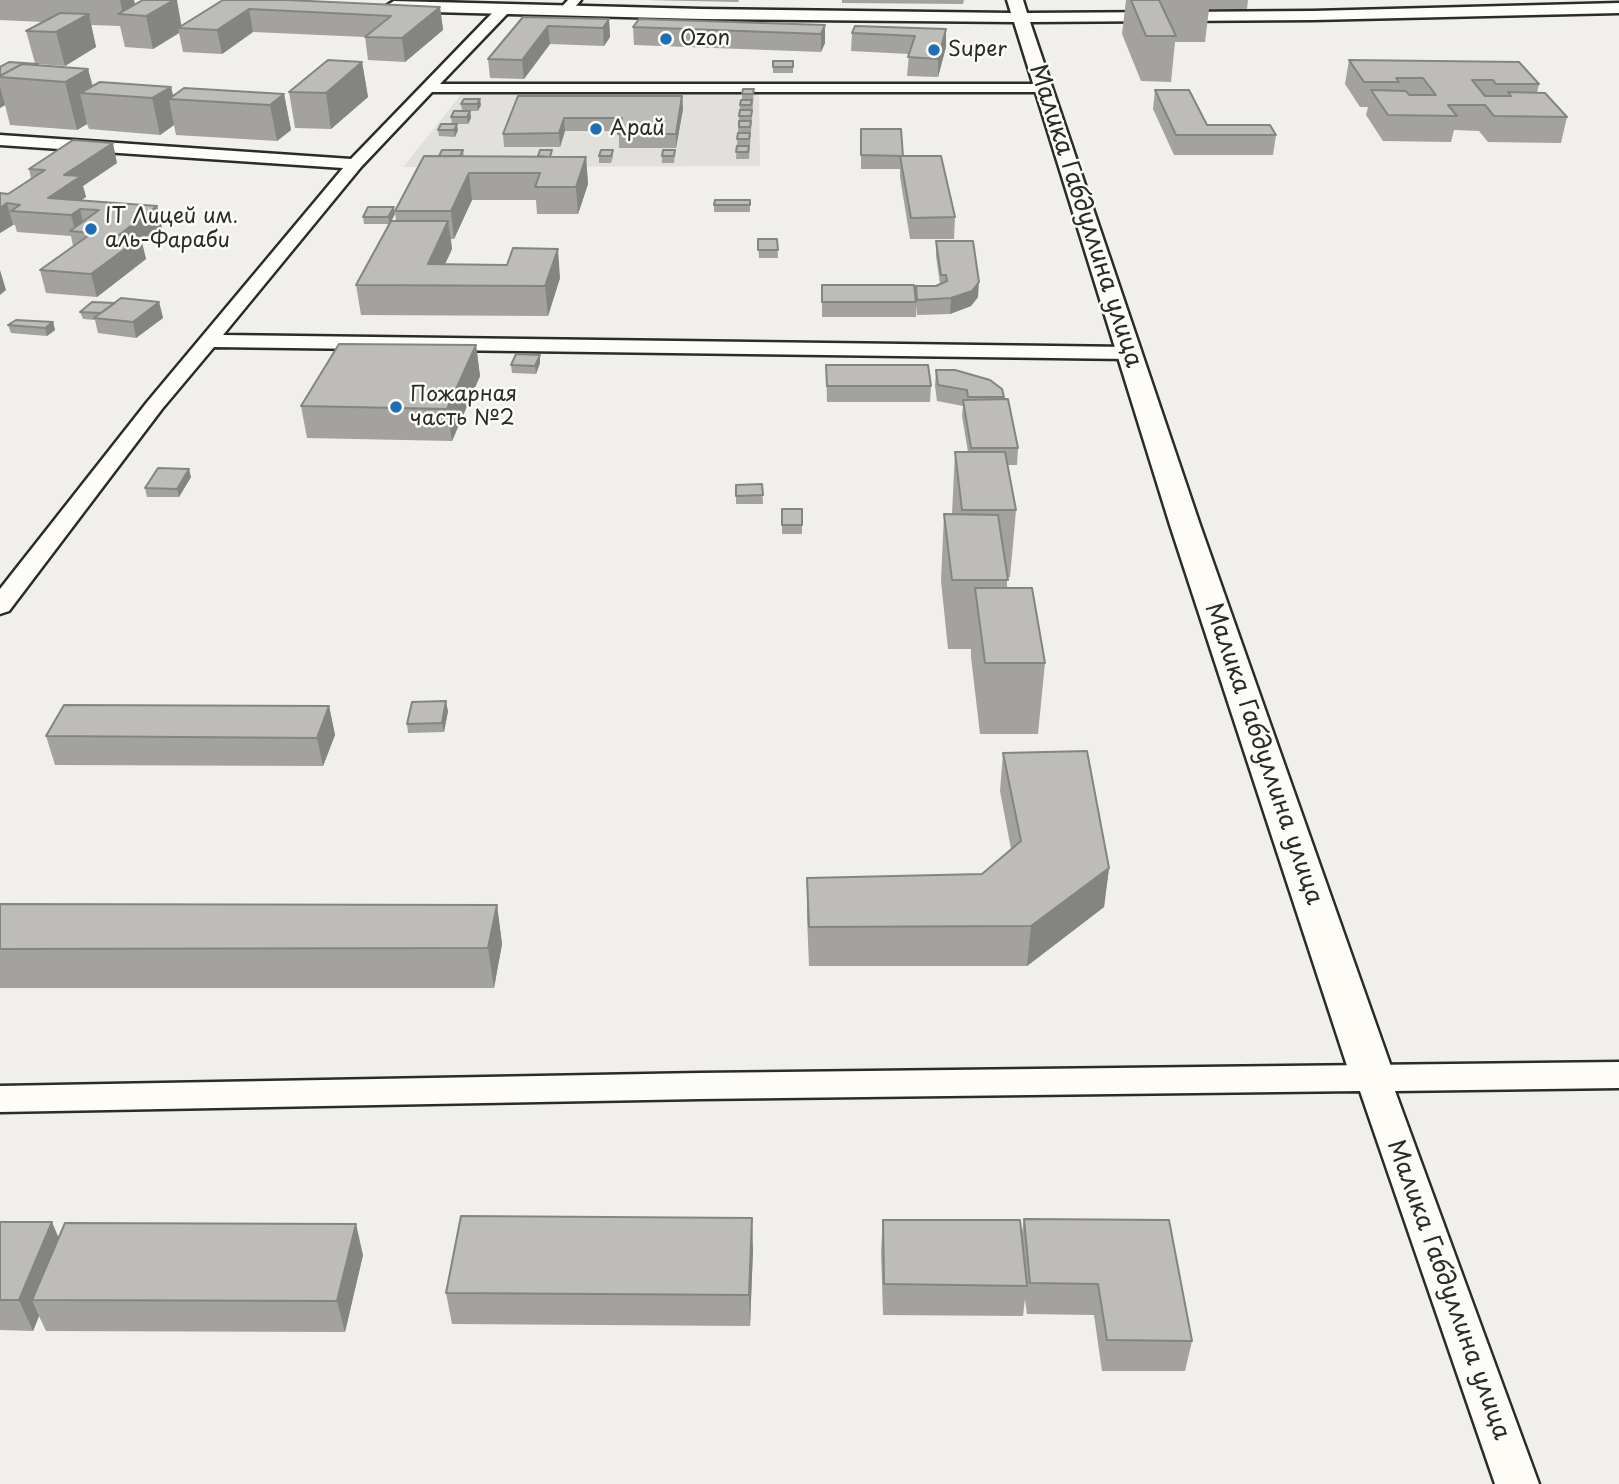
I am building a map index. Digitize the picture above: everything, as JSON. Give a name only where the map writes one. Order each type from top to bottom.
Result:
[{"type":"street","points":[[563,12],[575,0]]},
{"type":"street","points":[[379,5],[563,12],[1018,10],[1280,17],[1619,8]]},
{"type":"street","points":[[0,606],[22,574],[208,341],[355,164],[503,10]]},
{"type":"street","name":"Малика Габдуллина улица","points":[[1018,10],[1185,525],[1373,1078],[1517,1484]]},
{"type":"street","points":[[430,88],[1044,88]]},
{"type":"street","points":[[0,140],[355,164]]},
{"type":"street","points":[[208,341],[1129,353]]},
{"type":"street","points":[[0,1099],[700,1086],[1619,1075]]},
{"type":"shaded area","name":"Арай","points":[[464,91],[759,92],[760,166],[403,167]]},
{"type":"building","points":[[143,0],[174,0],[146,16],[118,14]]},
{"type":"building","points":[[223,0],[440,7],[402,38],[365,37],[391,16],[249,9],[217,30],[178,28]]},
{"type":"building","points":[[1131,0],[1159,0],[1176,36],[1146,36]]},
{"type":"building","points":[[60,13],[89,14],[56,32],[26,31]]},
{"type":"building","points":[[523,17],[609,19],[603,28],[548,26],[522,60],[488,59]]},
{"type":"building","points":[[639,19],[825,25],[821,34],[633,27]]},
{"type":"building","points":[[855,26],[946,29],[938,59],[908,57],[915,36],[852,33]]},
{"type":"building","points":[[328,60],[362,62],[326,93],[289,92]]},
{"type":"building","points":[[1349,60],[1519,62],[1539,84],[1496,84],[1493,80],[1472,80],[1485,96],[1511,96],[1508,92],[1545,93],[1567,117],[1494,116],[1485,105],[1448,105],[1457,116],[1388,115],[1371,90],[1436,95],[1423,78],[1396,78],[1399,82],[1364,82]]},
{"type":"building","points":[[773,61],[793,61],[793,67],[773,67]]},
{"type":"building","points":[[9,62],[38,64],[22,64],[0,76],[0,67]]},
{"type":"building","points":[[22,64],[88,69],[65,82],[0,77]]},
{"type":"building","points":[[100,82],[171,87],[152,98],[80,93]]},
{"type":"building","points":[[184,88],[284,94],[270,105],[169,99]]},
{"type":"building","points":[[743,89],[754,89],[753,94],[742,94]]},
{"type":"building","points":[[1155,90],[1189,90],[1207,125],[1270,125],[1276,135],[1176,135]]},
{"type":"building","points":[[518,96],[682,96],[676,134],[618,134],[622,118],[564,118],[559,133],[503,134]]},
{"type":"building","points":[[464,99],[480,99],[477,104],[461,104]]},
{"type":"building","points":[[741,100],[752,100],[751,105],[740,105]]},
{"type":"building","points":[[740,110],[752,110],[751,116],[739,116]]},
{"type":"building","points":[[454,111],[470,111],[467,117],[451,117]]},
{"type":"building","points":[[739,121],[751,121],[750,127],[739,127]]},
{"type":"building","points":[[441,124],[457,124],[454,130],[438,130]]},
{"type":"building","points":[[861,129],[901,129],[903,156],[861,155]]},
{"type":"building","points":[[738,133],[750,133],[749,139],[737,139]]},
{"type":"building","points":[[73,140],[113,143],[64,175],[81,176],[48,198],[157,206],[119,235],[141,237],[91,274],[40,270],[92,233],[70,231],[99,210],[80,209],[71,215],[11,211],[20,205],[7,203],[0,208],[0,193],[8,194],[45,170],[29,169]]},
{"type":"building","points":[[737,146],[749,146],[748,152],[736,152]]},
{"type":"building","points":[[442,150],[463,150],[460,156],[439,156]]},
{"type":"building","points":[[540,150],[552,150],[550,157],[538,156]]},
{"type":"building","points":[[601,150],[613,150],[611,156],[599,156]]},
{"type":"building","points":[[663,150],[675,150],[674,156],[662,156]]},
{"type":"building","points":[[424,156],[586,157],[576,187],[535,187],[540,173],[469,173],[451,211],[395,211]]},
{"type":"building","points":[[900,156],[941,156],[955,217],[911,218]]},
{"type":"building","points":[[715,200],[750,200],[750,205],[714,205]]},
{"type":"building","points":[[368,207],[394,207],[388,217],[363,217]]},
{"type":"building","points":[[391,221],[448,221],[428,264],[507,265],[513,248],[558,249],[545,286],[356,285]]},
{"type":"building","points":[[758,239],[777,239],[778,250],[758,250]]},
{"type":"building","points":[[936,241],[973,241],[979,282],[972,291],[951,298],[917,300],[916,286],[936,286],[947,281],[946,275],[941,275]]},
{"type":"building","points":[[822,285],[914,285],[916,302],[822,302]]},
{"type":"building","points":[[121,298],[159,302],[133,322],[94,318]]},
{"type":"building","points":[[92,302],[115,303],[101,313],[80,312]]},
{"type":"building","points":[[16,320],[53,322],[45,328],[8,325]]},
{"type":"building","points":[[339,344],[476,345],[447,409],[301,406]]},
{"type":"building","points":[[516,354],[540,355],[535,366],[511,365]]},
{"type":"building","points":[[826,365],[928,365],[931,386],[827,386]]},
{"type":"building","points":[[936,370],[955,370],[990,380],[1002,389],[1004,397],[968,397],[967,390],[938,385]]},
{"type":"building","points":[[1008,399],[1018,448],[971,448],[963,400]]},
{"type":"building","points":[[955,452],[1005,452],[1016,510],[962,510]]},
{"type":"building","points":[[158,468],[189,469],[177,489],[145,488]]},
{"type":"building","points":[[762,484],[763,495],[736,496],[736,485]]},
{"type":"building","points":[[782,509],[802,509],[802,525],[782,525]]},
{"type":"building","points":[[944,514],[998,515],[1008,580],[952,580]]},
{"type":"building","points":[[975,588],[1032,588],[1045,663],[985,663]]},
{"type":"building","points":[[446,701],[442,723],[407,724],[412,702]]},
{"type":"building","points":[[64,705],[329,706],[317,738],[46,736]]},
{"type":"building","points":[[1087,751],[1109,868],[1031,926],[809,927],[807,878],[982,874],[1021,841],[1003,753]]},
{"type":"building","points":[[0,904],[497,905],[488,948],[0,949]]},
{"type":"building","points":[[461,1216],[752,1218],[749,1295],[446,1293]]},
{"type":"building","points":[[1024,1219],[1169,1220],[1192,1341],[1107,1340],[1098,1284],[1030,1283]]},
{"type":"building","points":[[883,1220],[1020,1220],[1027,1286],[884,1284]]},
{"type":"building","points":[[0,1222],[52,1222],[19,1300],[0,1300]]},
{"type":"building","points":[[65,1223],[356,1224],[337,1301],[32,1300]]},
{"type":"place","name":"Ozon","points":[[666,39]]},
{"type":"place","name":"Super","points":[[934,50]]},
{"type":"place","name":"Арай","points":[[596,129]]},
{"type":"place","name":"IT Лицей им. аль-Фараби","points":[[91,229]]},
{"type":"place","name":"Пожарная часть №2","points":[[396,407]]}]
